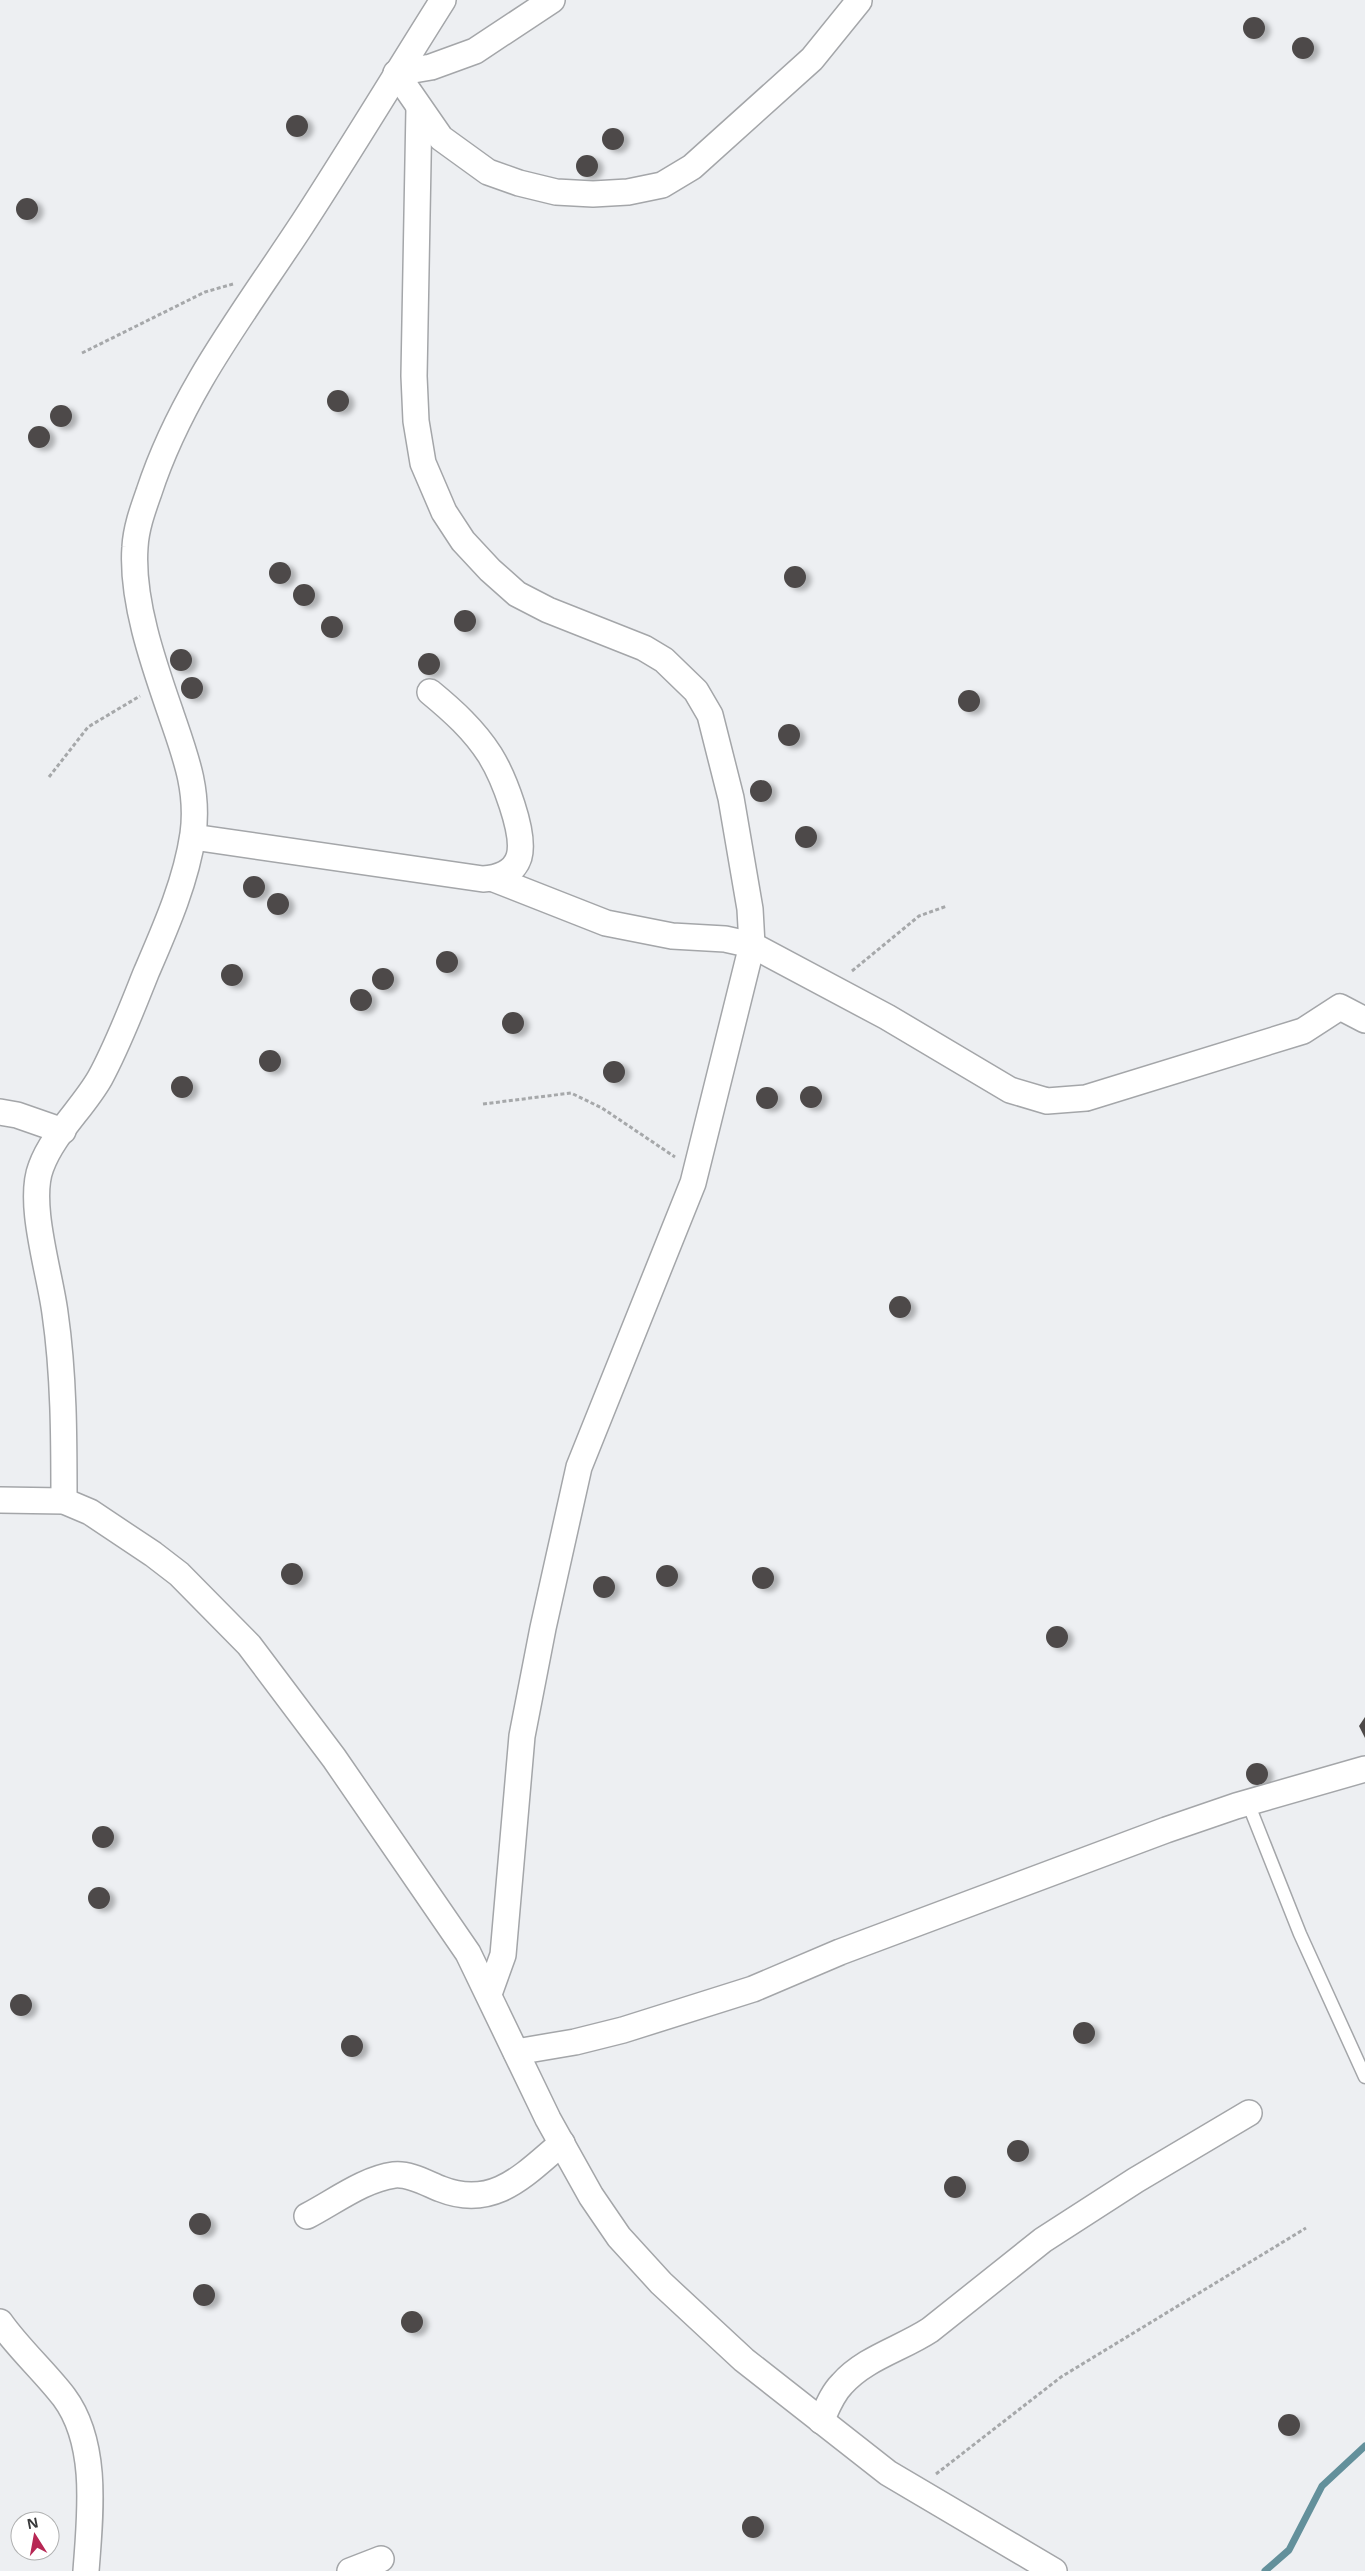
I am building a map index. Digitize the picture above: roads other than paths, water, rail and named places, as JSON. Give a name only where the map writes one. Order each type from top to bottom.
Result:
[{"type":"street","points":[[64,1501],[61,1374],[55,1312],[39,1214],[37,1190],[41,1168],[63,1131],[99,1080],[127,1021],[173,908],[193,837],[195,792],[191,771],[161,684],[143,621],[135,576],[135,544],[142,513],[157,468],[196,384],[270,272],[443,0]]},
{"type":"street","points":[[396,73],[431,67],[475,51],[552,0]]},
{"type":"street","points":[[396,73],[441,138],[488,172],[519,183],[556,192],[593,194],[628,192],[662,185],[692,167],[812,59],[860,1]]},
{"type":"street","points":[[419,108],[414,376],[416,421],[423,462],[444,512],[462,541],[490,570],[518,594],[548,610],[644,648],[664,660],[696,691],[710,715],[731,798],[750,909],[752,945],[696,1171],[674,1236],[579,1467],[543,1628],[522,1736],[504,1949],[489,1994]]},
{"type":"street","points":[[430,692],[456,713],[489,754],[504,779],[514,812],[520,851],[512,869],[494,879]]},
{"type":"street","points":[[193,837],[483,879],[494,879],[606,923],[672,936],[725,939],[752,945],[888,1017],[1010,1090],[1047,1101],[1086,1098],[1303,1031],[1340,1007],[1365,1020]]},
{"type":"street","points":[[0,1112],[16,1115],[63,1131]]},
{"type":"street","points":[[0,1500],[64,1501],[90,1512],[166,1564],[249,1644],[334,1758],[468,1953],[562,2143],[591,2196],[619,2237],[661,2283],[744,2360],[888,2473],[1054,2571]]},
{"type":"street","points":[[516,2052],[575,2042],[623,2030],[753,1989],[840,1952],[1166,1830],[1248,1803],[1365,1770]]},
{"type":"street","points":[[821,2421],[837,2391],[854,2372],[930,2330],[1044,2240],[1091,2208],[1249,2113]]},
{"type":"street","points":[[308,2216],[376,2179],[396,2175],[415,2179],[452,2194],[480,2195],[497,2192],[517,2180],[562,2143]]},
{"type":"street","points":[[0,2322],[64,2398],[75,2416],[84,2438],[89,2502],[86,2571]]},
{"type":"street","points":[[350,2571],[381,2558]]},
{"type":"lane","points":[[1248,1803],[1273,1861],[1300,1934],[1365,2077]]},
{"type":"waterway","points":[[1265,2571],[1289,2550],[1322,2486],[1365,2446]]}]
